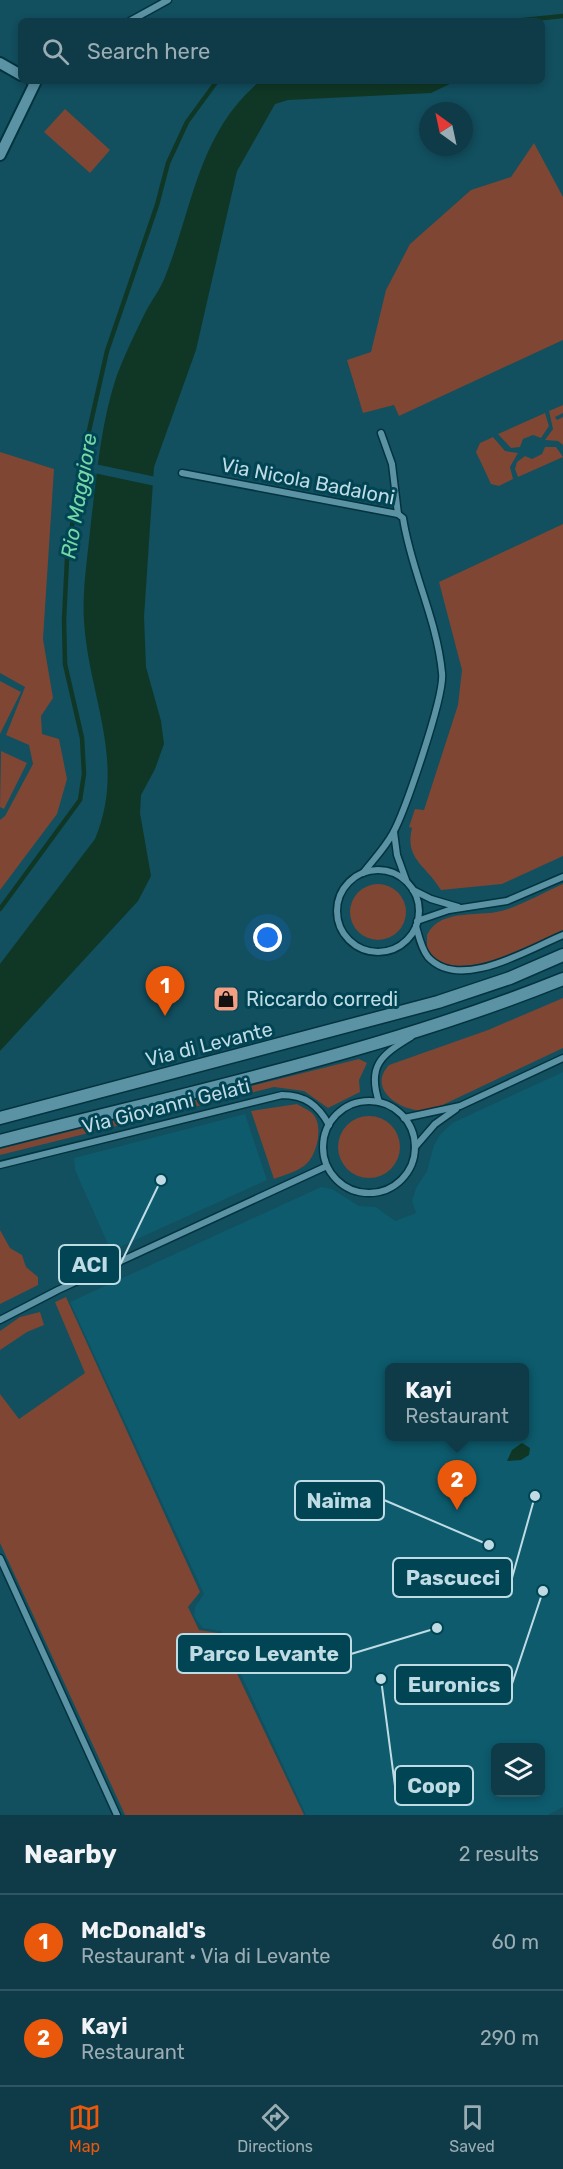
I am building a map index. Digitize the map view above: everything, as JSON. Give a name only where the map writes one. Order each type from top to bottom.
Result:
[{"type":"main road","name":"Via di Levante","points":[[0,1118],[427,1005],[510,978],[563,955]]},
{"type":"main road","points":[[0,1141],[354,1050],[465,1017],[563,979]]},
{"type":"street","points":[[135,18],[168,0]]},
{"type":"street","points":[[0,63],[18,73]]},
{"type":"street","points":[[0,155],[33,84]]},
{"type":"street","points":[[381,432],[392,464],[398,514]]},
{"type":"street","name":"Via Nicola Badaloni","points":[[182,473],[398,514],[403,518],[407,542],[437,639],[443,676],[438,707],[394,832]]},
{"type":"street","points":[[394,832],[363,873],[345,886],[337,906],[339,927],[349,941],[369,952],[386,951],[402,944],[416,924],[461,908],[507,902],[563,877]]},
{"type":"street","points":[[394,832],[397,855],[418,903],[416,924],[420,943],[429,958],[451,969],[470,971],[505,960],[563,934]]},
{"type":"street","points":[[363,873],[384,871],[397,876],[410,887],[431,899],[461,908]]},
{"type":"street","points":[[379,1102],[373,1081],[378,1064],[393,1048],[423,1030]]},
{"type":"street","points":[[415,1147],[435,1124],[460,1107],[563,1058]]},
{"type":"street","name":"Via Giovanni Gelati","points":[[0,1165],[282,1095],[298,1096],[313,1103],[329,1125]]},
{"type":"street","points":[[359,1102],[379,1102],[393,1108],[404,1118],[412,1131],[415,1147],[412,1164],[402,1179],[380,1192],[363,1193],[347,1188],[334,1177],[327,1166],[323,1149],[329,1125],[349,1106],[359,1102]]},
{"type":"street","points":[[404,1118],[460,1107]]},
{"type":"street","points":[[0,1320],[58,1290],[327,1166]]},
{"type":"street","points":[[0,1558],[117,1815]]},
{"type":"shaded area","points":[[257,84],[450,84],[431,93],[288,100],[275,104],[237,171],[196,350],[154,467],[144,617],[146,667],[161,721],[164,744],[155,769],[141,795],[140,813],[151,876],[138,901],[0,1051],[0,964],[95,839],[104,811],[107,756],[87,649],[84,596],[103,429],[112,393],[130,344],[165,277],[210,147],[239,101]]},
{"type":"shaded area","points":[[65,109],[110,150],[90,173],[44,132]]},
{"type":"shaded area","points":[[534,143],[563,197],[563,340],[399,416],[394,405],[363,413],[347,360],[371,352],[386,290],[410,244],[471,190],[511,177]]},
{"type":"shaded area","points":[[563,405],[563,413],[555,417],[557,420],[563,417],[563,445],[558,441],[545,440],[553,429],[549,411]]},
{"type":"shaded area","points":[[545,413],[549,426],[541,438],[533,435],[523,439],[520,447],[511,448],[498,434]]},
{"type":"shaded area","points":[[493,437],[505,451],[518,453],[510,467],[513,479],[499,486],[491,484],[476,452],[480,443]]},
{"type":"shaded area","points":[[545,447],[556,447],[563,457],[518,477],[515,469],[517,462],[525,456],[532,459],[542,454]]},
{"type":"shaded area","points":[[0,452],[54,469],[43,639],[53,698],[41,716],[42,734],[59,739],[67,779],[57,814],[0,890],[0,820],[5,816],[33,764],[29,745],[6,735],[25,687],[0,673]]},
{"type":"shaded area","points":[[563,524],[563,856],[502,884],[441,890],[414,855],[410,839],[412,828],[409,827],[415,809],[424,810],[458,705],[462,670],[439,582]]},
{"type":"shaded area","points":[[0,681],[21,692],[0,734]]},
{"type":"shaded area","points":[[1,751],[27,763],[4,809],[0,807]]},
{"type":"shaded area","points":[[378,884],[389,886],[398,892],[404,901],[406,912],[404,923],[398,932],[389,938],[378,940],[367,938],[358,932],[352,923],[350,912],[352,901],[358,892],[367,886]]},
{"type":"shaded area","points":[[563,884],[563,930],[513,953],[473,965],[454,966],[439,961],[427,949],[427,935],[433,926],[442,920],[463,915],[498,912]]},
{"type":"shaded area","points":[[563,998],[563,1048],[432,1110],[422,1111],[401,1106],[385,1093],[382,1084],[383,1075],[389,1065],[488,1030]]},
{"type":"shaded area","points":[[359,1059],[367,1063],[359,1080],[360,1092],[328,1108],[304,1091],[274,1087],[0,1155],[0,1149]]},
{"type":"shaded area","points":[[563,1072],[563,1807],[548,1815],[306,1815],[221,1631],[203,1628],[194,1616],[195,1607],[204,1594],[70,1302],[321,1187],[332,1189],[359,1206],[376,1207],[395,1221],[416,1213],[412,1201],[416,1188],[427,1171],[434,1145],[452,1123]]},
{"type":"shaded area","points":[[297,1104],[313,1114],[316,1119],[318,1141],[309,1162],[294,1172],[274,1179],[251,1111]]},
{"type":"shaded area","points":[[245,1114],[267,1180],[111,1251],[75,1170],[74,1158]]},
{"type":"shaded area","points":[[369,1116],[381,1118],[391,1125],[398,1135],[400,1147],[398,1159],[391,1169],[381,1176],[369,1178],[357,1176],[347,1169],[340,1159],[338,1147],[340,1135],[347,1125],[357,1118]]},
{"type":"shaded area","points":[[0,1230],[10,1248],[22,1255],[26,1267],[38,1277],[38,1285],[0,1304]]},
{"type":"shaded area","points":[[66,1297],[200,1592],[188,1607],[199,1630],[218,1633],[304,1815],[125,1815],[0,1543],[0,1394],[19,1419],[85,1373],[55,1302]]},
{"type":"shaded area","points":[[40,1312],[44,1325],[27,1332],[0,1350],[0,1331],[20,1317]]},
{"type":"shaded area","points":[[522,1443],[530,1448],[529,1455],[521,1460],[507,1461],[512,1450]]},
{"type":"pier","points":[[95,464],[156,477],[155,486],[94,473]]},
{"type":"waterway","name":"Rio Maggiore","points":[[543,18],[563,16]]},
{"type":"waterway","name":"Rio Maggiore","points":[[0,909],[80,800],[84,774],[82,738],[65,664],[64,620],[67,559],[81,466],[107,351],[157,205],[168,163],[187,122],[215,84]]},
{"type":"place","name":"Riccardo corredi","points":[[226,999]]},
{"type":"place","name":"McDonald's","points":[[165,1016]]},
{"type":"place","name":"ACI","points":[[161,1180]]},
{"type":"place","name":"Pascucci","points":[[535,1496]]},
{"type":"place","name":"Kayi","points":[[457,1510]]},
{"type":"place","name":"Naïma","points":[[489,1545]]},
{"type":"place","name":"Euronics","points":[[543,1591]]},
{"type":"place","name":"Parco Levante","points":[[437,1628]]},
{"type":"place","name":"Coop","points":[[381,1679]]}]
